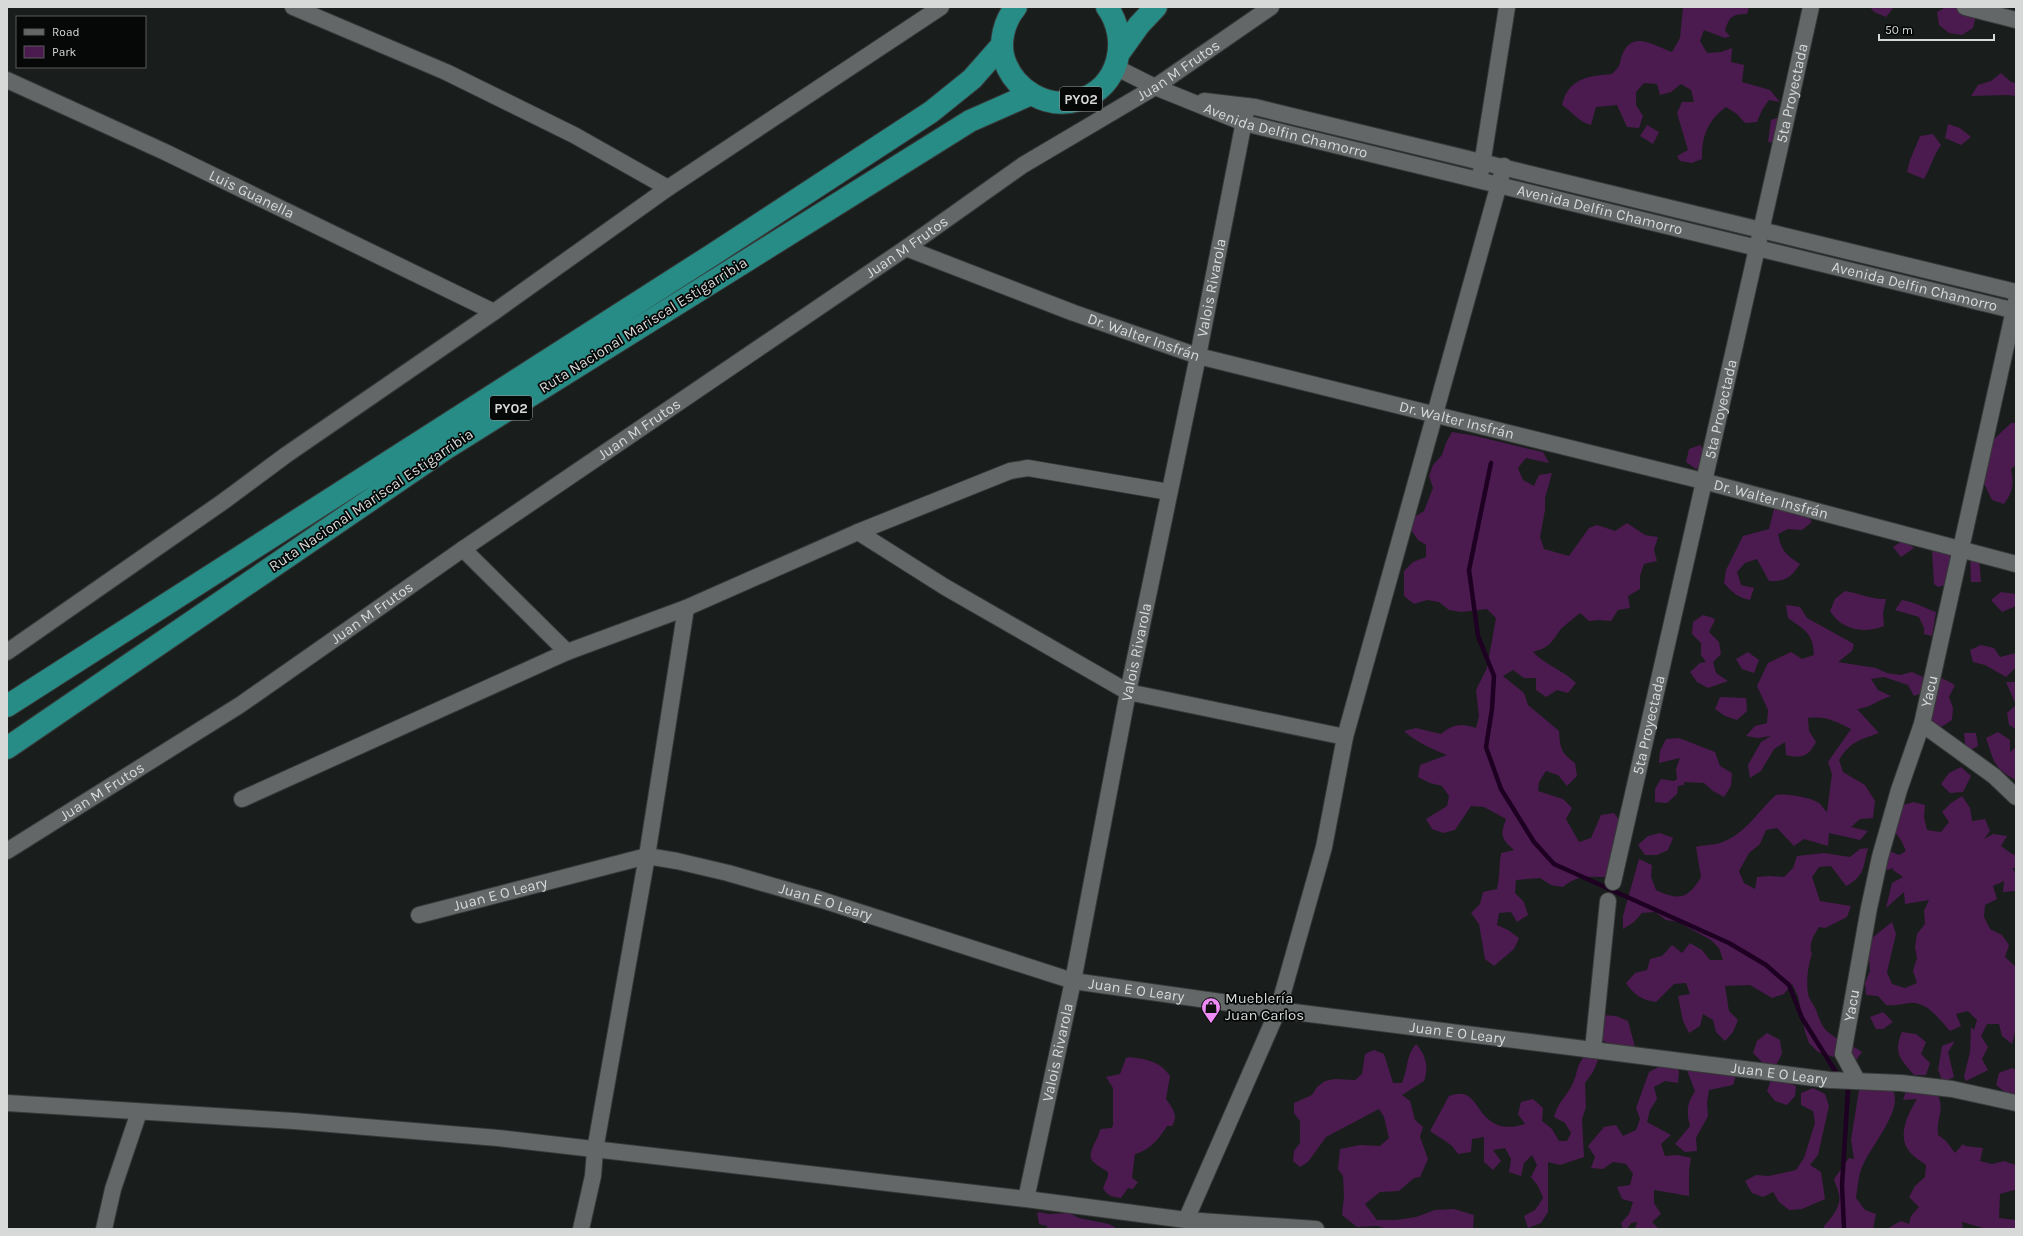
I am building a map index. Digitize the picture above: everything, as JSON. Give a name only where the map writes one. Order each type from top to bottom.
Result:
[{"type":"highway","name":"PY02","points":[[1016,7],[1005,27],[1002,45],[1007,68],[1021,87],[1031,94],[1054,102],[1079,100],[1101,88],[1139,25],[1156,7]]},
{"type":"highway","points":[[1107,7],[1116,22],[1120,37],[1117,60]]},
{"type":"highway","name":"Ruta Nacional Mariscal Estigarribia","points":[[7,706],[712,255],[931,112],[972,79],[1002,45]]},
{"type":"highway","name":"Ruta Nacional Mariscal Estigarribia","points":[[7,748],[445,449],[970,121],[1031,94]]},
{"type":"street","points":[[293,7],[446,72],[574,135],[668,188]]},
{"type":"street","points":[[7,652],[494,312],[668,188],[941,7]]},
{"type":"street","name":"Juan M Frutos","points":[[7,851],[240,705],[463,549],[906,248],[1023,165],[1155,87],[1271,7]]},
{"type":"street","points":[[1479,181],[1507,7]]},
{"type":"street","name":"5ta Proyectada","points":[[1613,882],[1703,481],[1763,230],[1811,7]]},
{"type":"street","points":[[1965,7],[2016,20]]},
{"type":"street","name":"Avenida Delfin Chamorro","points":[[1117,60],[1155,87],[1244,123],[1758,249],[2015,307]]},
{"type":"street","name":"Luis Guanella","points":[[7,80],[165,152],[494,312]]},
{"type":"street","name":"Avenida Delfin Chamorro","points":[[1187,99],[1247,106],[1504,166],[2016,292]]},
{"type":"street","name":"Valois Rivarola","points":[[1026,1199],[1073,981],[1128,692],[1198,356],[1247,106]]},
{"type":"street","points":[[1186,1220],[1278,1010],[1324,847],[1345,737],[1504,166]]},
{"type":"street","name":"Dr. Walter Insfrán","points":[[906,248],[1074,313],[1198,356],[1703,481],[2016,564]]},
{"type":"street","name":"Yacu","points":[[1853,1080],[1843,1054],[1869,908],[1880,857],[1897,797],[1922,724],[2015,307]]},
{"type":"street","points":[[242,799],[567,652],[686,608],[858,532],[1019,468],[1028,468],[1169,492]]},
{"type":"street","points":[[858,532],[945,586],[1128,692],[1345,737]]},
{"type":"street","points":[[463,549],[567,652]]},
{"type":"street","points":[[581,1229],[593,1176],[595,1150],[647,856],[686,608]]},
{"type":"street","points":[[1922,724],[1994,776],[2016,797]]},
{"type":"street","name":"Juan E O Leary","points":[[419,915],[647,856],[677,861],[721,872],[822,900],[1073,981],[1278,1010],[1830,1080],[1853,1080],[1952,1089],[2016,1103]]},
{"type":"street","points":[[1593,1050],[1608,901]]},
{"type":"street","points":[[7,1103],[294,1121],[498,1138],[1026,1199],[1186,1220],[1316,1229]]},
{"type":"street","points":[[104,1229],[113,1189],[139,1112]]},
{"type":"green space","points":[[1683,7],[1749,7],[1747,14],[1732,17],[1728,22],[1725,31],[1730,36],[1725,38],[1704,30],[1700,41],[1707,53],[1721,52],[1732,48],[1731,62],[1744,65],[1742,82],[1770,90],[1780,102],[1769,100],[1762,110],[1757,122],[1745,123],[1737,114],[1726,107],[1710,123],[1704,136],[1702,159],[1692,163],[1680,161],[1677,156],[1688,150],[1677,113],[1682,102],[1694,102],[1691,90],[1681,84],[1671,92],[1660,95],[1657,84],[1644,83],[1636,92],[1636,105],[1643,116],[1639,128],[1627,127],[1617,105],[1596,107],[1591,125],[1579,119],[1562,105],[1569,89],[1580,80],[1594,76],[1612,74],[1619,66],[1627,46],[1632,42],[1645,42],[1672,52],[1680,38]]},
{"type":"green space","points":[[1870,7],[1894,7],[1886,17],[1874,12]]},
{"type":"green space","points":[[1946,7],[1969,7],[1976,16],[1973,28],[1962,35],[1949,33],[1939,25],[1937,12]]},
{"type":"green space","points":[[2001,73],[2011,82],[2016,83],[2016,96],[1971,96],[1978,85],[1991,81]]},
{"type":"green space","points":[[1783,116],[1794,123],[1790,135],[1781,144],[1768,142],[1771,120]]},
{"type":"green space","points":[[1948,124],[1960,128],[1971,137],[1961,145],[1945,138]]},
{"type":"green space","points":[[1647,125],[1659,132],[1653,144],[1640,136]]},
{"type":"green space","points":[[1933,134],[1941,145],[1924,179],[1907,172],[1910,160],[1920,136]]},
{"type":"green space","points":[[2011,423],[2016,423],[2016,465],[2011,469],[2012,488],[2004,504],[1992,500],[1981,477],[1993,440]]},
{"type":"green space","points":[[1452,432],[1543,452],[1549,463],[1526,458],[1518,468],[1523,480],[1534,486],[1539,475],[1552,473],[1545,498],[1545,510],[1540,537],[1544,549],[1569,556],[1589,528],[1597,525],[1615,531],[1627,523],[1645,535],[1658,537],[1654,550],[1657,561],[1644,564],[1640,576],[1640,589],[1628,596],[1630,608],[1618,610],[1611,621],[1589,621],[1580,613],[1561,629],[1547,646],[1533,652],[1576,683],[1568,693],[1557,690],[1546,697],[1536,690],[1536,678],[1524,678],[1513,670],[1503,676],[1524,693],[1528,705],[1559,731],[1562,750],[1575,763],[1577,776],[1567,786],[1558,775],[1546,771],[1539,782],[1538,791],[1563,799],[1572,808],[1566,819],[1579,842],[1591,838],[1601,815],[1614,813],[1622,824],[1615,834],[1615,847],[1608,877],[1579,878],[1563,887],[1551,885],[1540,878],[1516,880],[1515,893],[1524,902],[1528,915],[1517,922],[1511,912],[1499,913],[1497,925],[1508,930],[1519,938],[1514,949],[1494,966],[1485,959],[1479,924],[1471,913],[1480,904],[1483,892],[1497,889],[1501,853],[1514,850],[1506,843],[1502,833],[1506,819],[1484,807],[1471,806],[1455,830],[1443,833],[1432,829],[1426,819],[1447,806],[1449,796],[1442,786],[1430,783],[1418,777],[1420,765],[1447,755],[1419,742],[1404,731],[1416,728],[1441,734],[1449,728],[1457,725],[1466,725],[1476,728],[1479,716],[1476,690],[1487,668],[1496,618],[1487,609],[1461,612],[1449,610],[1439,602],[1427,600],[1414,604],[1404,596],[1404,571],[1413,562],[1426,557],[1426,545],[1418,540],[1411,530],[1413,518],[1424,511],[1433,488],[1429,476],[1433,465],[1442,455]]},
{"type":"green space","points":[[1700,445],[1706,453],[1701,467],[1696,469],[1686,462],[1689,449]]},
{"type":"green space","points":[[1775,505],[1804,510],[1812,522],[1802,530],[1788,529],[1778,534],[1785,552],[1800,564],[1787,578],[1779,581],[1769,581],[1757,559],[1745,563],[1737,572],[1741,585],[1754,588],[1750,600],[1742,598],[1724,583],[1726,570],[1743,536],[1769,529]]},
{"type":"green space","points":[[1904,540],[1914,548],[1901,557],[1893,547]]},
{"type":"green space","points":[[1942,549],[1951,556],[1952,583],[1938,587],[1934,584],[1932,551]]},
{"type":"green space","points":[[1979,556],[1981,582],[1971,582],[1970,557]]},
{"type":"green space","points":[[1845,591],[1886,599],[1883,613],[1884,626],[1868,630],[1854,629],[1847,626],[1835,617],[1830,611],[1835,599]]},
{"type":"green space","points":[[2001,592],[2016,594],[2016,606],[2002,612],[1991,600]]},
{"type":"green space","points":[[1902,600],[1936,612],[1932,636],[1924,634],[1924,628],[1919,617],[1895,610]]},
{"type":"green space","points":[[1786,605],[1800,607],[1807,618],[1854,644],[1852,651],[1838,662],[1876,668],[1887,673],[1900,675],[1912,672],[1923,677],[1922,693],[1914,696],[1908,685],[1884,677],[1871,679],[1878,690],[1891,696],[1866,707],[1857,709],[1879,733],[1851,745],[1839,760],[1843,772],[1865,785],[1875,801],[1873,818],[1860,819],[1851,827],[1868,831],[1860,840],[1829,833],[1828,846],[1804,839],[1794,846],[1777,828],[1766,830],[1760,844],[1749,853],[1739,871],[1744,883],[1755,889],[1757,877],[1784,877],[1793,868],[1797,856],[1824,853],[1850,857],[1860,849],[1868,848],[1864,866],[1860,875],[1857,879],[1846,886],[1831,866],[1819,867],[1812,877],[1820,901],[1851,906],[1847,917],[1825,928],[1819,927],[1815,933],[1811,943],[1812,954],[1808,968],[1807,989],[1820,1022],[1826,1030],[1836,1038],[1862,1052],[1854,1063],[1818,1052],[1809,1043],[1805,1032],[1798,996],[1792,984],[1784,994],[1772,998],[1750,985],[1725,986],[1729,1011],[1738,1020],[1733,1032],[1725,1041],[1716,1032],[1713,1020],[1703,1014],[1700,1026],[1689,1033],[1683,1021],[1678,996],[1690,994],[1686,983],[1674,984],[1656,1002],[1639,996],[1632,991],[1626,983],[1635,973],[1647,970],[1650,959],[1662,956],[1672,945],[1682,953],[1690,943],[1702,950],[1710,960],[1723,960],[1719,948],[1711,940],[1678,922],[1666,920],[1655,912],[1642,913],[1634,922],[1623,929],[1623,916],[1639,859],[1652,865],[1651,877],[1656,890],[1671,896],[1682,896],[1692,890],[1701,877],[1696,847],[1720,843],[1737,834],[1751,822],[1776,795],[1792,795],[1810,799],[1819,803],[1827,812],[1832,774],[1828,762],[1851,729],[1835,721],[1825,718],[1808,718],[1809,731],[1816,742],[1811,750],[1804,755],[1796,757],[1786,755],[1785,742],[1774,749],[1761,771],[1750,778],[1748,765],[1761,742],[1771,736],[1758,738],[1746,736],[1755,726],[1767,723],[1768,710],[1757,686],[1768,663],[1791,652],[1802,659],[1814,655],[1810,637],[1803,629],[1788,618]]},
{"type":"green space","points":[[1703,615],[1715,620],[1709,632],[1719,642],[1721,654],[1713,662],[1716,673],[1728,681],[1708,688],[1697,682],[1690,672],[1700,663],[1706,662],[1701,655],[1701,643],[1692,634],[1693,622]]},
{"type":"green space","points":[[1981,645],[1994,648],[2000,657],[2016,653],[2016,667],[2006,677],[1985,665],[1973,662],[1970,650]]},
{"type":"green space","points":[[1748,652],[1759,660],[1754,673],[1742,669],[1736,659]]},
{"type":"green space","points":[[1942,678],[1955,685],[1949,697],[1953,708],[1952,720],[1941,727],[1929,727],[1936,702],[1935,690]]},
{"type":"green space","points":[[2006,682],[2016,682],[2016,705]]},
{"type":"green space","points":[[1720,697],[1746,698],[1747,711],[1737,720],[1725,716],[1715,709]]},
{"type":"green space","points":[[2016,705],[2016,729],[2009,725],[2007,713]]},
{"type":"green space","points":[[1998,732],[2010,740],[2010,752],[2016,747],[2016,780],[2003,772],[1995,763],[1993,758],[1986,738]]},
{"type":"green space","points":[[1964,733],[1976,733],[1978,746],[1966,752]]},
{"type":"green space","points":[[1679,738],[1715,752],[1720,766],[1732,773],[1731,786],[1724,797],[1713,791],[1704,783],[1684,782],[1684,785],[1678,786],[1677,794],[1667,803],[1655,802],[1655,789],[1661,779],[1674,781],[1677,779],[1676,769],[1680,758],[1659,763],[1660,751],[1666,739]]},
{"type":"green space","points":[[1961,767],[1971,776],[1963,792],[1950,793],[1941,784],[1949,773]]},
{"type":"green space","points":[[1962,796],[1970,808],[1972,821],[1985,819],[1990,831],[1984,839],[1993,834],[2007,836],[2001,846],[2012,854],[2016,855],[2016,868],[2012,868],[2016,874],[2015,891],[2003,892],[2004,881],[1993,886],[1997,899],[1985,905],[1984,917],[1990,929],[2002,935],[2009,945],[2005,957],[2016,967],[2016,1028],[2012,1044],[2002,1036],[1999,1024],[1987,1024],[1981,1036],[1988,1047],[1982,1059],[1988,1070],[1966,1081],[1964,1077],[1970,1052],[1971,1027],[1974,1030],[1977,1020],[1968,1011],[1956,1014],[1961,1026],[1950,1031],[1937,1016],[1921,1005],[1909,1003],[1886,1005],[1878,996],[1866,995],[1865,983],[1870,971],[1869,959],[1864,947],[1872,938],[1892,922],[1896,934],[1887,972],[1892,984],[1905,988],[1917,983],[1913,971],[1917,958],[1915,947],[1917,934],[1925,924],[1924,911],[1929,900],[1905,904],[1904,892],[1886,908],[1892,883],[1903,877],[1893,870],[1893,868],[1887,870],[1885,849],[1899,855],[1906,851],[1901,840],[1893,830],[1900,819],[1900,806],[1913,802],[1925,805],[1924,817],[1927,830],[1941,832],[1949,822],[1942,812],[1951,803]]},
{"type":"green space","points":[[1660,833],[1673,838],[1668,850],[1657,855],[1645,855],[1638,845],[1648,836]]},
{"type":"green space","points":[[1883,1012],[1893,1022],[1883,1029],[1876,1029],[1870,1017]]},
{"type":"green space","points":[[1602,1015],[1616,1016],[1628,1021],[1635,1047],[1613,1045],[1601,1040]]},
{"type":"green space","points":[[1902,1032],[1916,1034],[1926,1042],[1921,1054],[1930,1063],[1926,1075],[1914,1075],[1899,1055],[1898,1045]]},
{"type":"green space","points":[[1767,1033],[1780,1040],[1782,1054],[1776,1065],[1764,1064],[1753,1053],[1757,1041]]},
{"type":"green space","points":[[1955,1041],[1948,1052],[1954,1077],[1943,1082],[1938,1070],[1942,1046]]},
{"type":"green space","points":[[1416,1044],[1426,1061],[1426,1076],[1424,1081],[1402,1095],[1410,1101],[1415,1120],[1423,1127],[1420,1137],[1428,1159],[1420,1177],[1414,1178],[1399,1191],[1380,1192],[1365,1204],[1377,1220],[1396,1220],[1416,1217],[1435,1210],[1454,1209],[1474,1215],[1473,1229],[1388,1229],[1377,1226],[1357,1227],[1342,1215],[1344,1196],[1343,1176],[1338,1169],[1340,1149],[1360,1145],[1380,1146],[1389,1138],[1384,1117],[1379,1109],[1326,1137],[1308,1162],[1300,1167],[1293,1161],[1294,1151],[1300,1143],[1300,1121],[1294,1113],[1294,1103],[1312,1095],[1317,1087],[1325,1081],[1335,1079],[1355,1080],[1362,1074],[1365,1054],[1374,1050],[1384,1054],[1393,1083],[1402,1083],[1410,1053]]},
{"type":"green space","points":[[1589,1052],[1598,1060],[1593,1072],[1585,1083],[1586,1107],[1582,1119],[1584,1157],[1560,1165],[1548,1162],[1548,1212],[1541,1223],[1528,1228],[1524,1216],[1535,1210],[1543,1198],[1538,1186],[1531,1177],[1537,1165],[1532,1155],[1524,1163],[1521,1176],[1509,1172],[1511,1159],[1505,1148],[1493,1150],[1501,1161],[1493,1170],[1484,1162],[1484,1137],[1472,1139],[1471,1152],[1458,1154],[1449,1144],[1430,1131],[1449,1096],[1460,1094],[1468,1096],[1474,1101],[1490,1121],[1499,1125],[1510,1127],[1525,1124],[1518,1114],[1521,1102],[1533,1099],[1543,1108],[1542,1121],[1552,1129],[1559,1141],[1567,1141],[1571,1133],[1565,1123],[1554,1117],[1560,1103],[1572,1085],[1579,1064]]},
{"type":"green space","points":[[1129,1057],[1147,1060],[1157,1064],[1170,1076],[1166,1099],[1174,1112],[1175,1118],[1172,1126],[1167,1126],[1150,1147],[1135,1154],[1132,1178],[1138,1182],[1133,1189],[1128,1188],[1121,1198],[1110,1196],[1106,1193],[1103,1188],[1108,1172],[1094,1162],[1091,1152],[1100,1130],[1111,1128],[1113,1126],[1113,1088],[1106,1077],[1120,1074],[1126,1058]]},
{"type":"green space","points":[[1673,1059],[1679,1071],[1678,1083],[1665,1081],[1654,1087],[1657,1099],[1650,1110],[1647,1122],[1671,1135],[1661,1144],[1665,1156],[1678,1155],[1691,1158],[1689,1171],[1689,1196],[1654,1190],[1654,1203],[1661,1214],[1652,1222],[1659,1229],[1635,1229],[1637,1222],[1631,1223],[1627,1229],[1623,1229],[1621,1223],[1629,1214],[1633,1202],[1622,1199],[1617,1187],[1630,1185],[1633,1174],[1626,1164],[1613,1162],[1603,1169],[1591,1168],[1595,1157],[1588,1146],[1604,1127],[1616,1125],[1623,1136],[1636,1130],[1640,1119],[1636,1108],[1649,1072]]},
{"type":"green space","points":[[1686,1068],[1737,1073],[1733,1085],[1709,1090],[1707,1103],[1708,1116],[1696,1138],[1697,1151],[1685,1152],[1675,1144],[1690,1126],[1688,1108],[1695,1091]]},
{"type":"green space","points":[[2012,1068],[2016,1070],[2016,1094],[2006,1093],[1996,1085],[1999,1073]]},
{"type":"green space","points":[[1863,1078],[1886,1083],[1894,1093],[1895,1101],[1889,1120],[1863,1165],[1858,1181],[1856,1198],[1865,1210],[1876,1214],[1873,1229],[1824,1229],[1824,1226],[1835,1212],[1840,1198],[1834,1179],[1849,1158],[1854,1159],[1851,1140],[1859,1090]]},
{"type":"green space","points":[[1771,1080],[1784,1081],[1796,1086],[1795,1096],[1787,1105],[1775,1101],[1767,1091]]},
{"type":"green space","points":[[1907,1087],[1933,1089],[1940,1101],[1941,1106],[1938,1135],[1946,1141],[1955,1153],[1963,1144],[1965,1146],[1983,1148],[1980,1161],[1992,1164],[2004,1161],[2016,1165],[2016,1191],[2014,1190],[2000,1194],[1999,1218],[2016,1220],[2016,1229],[1987,1229],[1962,1222],[1963,1229],[1889,1229],[1901,1221],[1909,1224],[1911,1216],[1919,1207],[1909,1197],[1915,1186],[1925,1177],[1926,1165],[1911,1153],[1905,1142],[1904,1129],[1917,1099],[1903,1100]]},
{"type":"green space","points":[[1813,1088],[1825,1094],[1829,1106],[1818,1155],[1810,1165],[1821,1172],[1825,1199],[1802,1209],[1789,1210],[1779,1202],[1773,1192],[1763,1197],[1752,1193],[1745,1181],[1756,1175],[1769,1176],[1796,1170],[1804,1158],[1815,1123],[1813,1111],[1801,1105],[1801,1093]]},
{"type":"green space","points":[[1037,1213],[1049,1214],[1069,1213],[1079,1218],[1109,1224],[1118,1229],[1047,1229],[1047,1226],[1039,1224]]},
{"type":"waterway","points":[[1491,463],[1469,570],[1478,636],[1494,676],[1492,709],[1486,747],[1501,789],[1534,842],[1554,864],[1729,943],[1766,965],[1789,985],[1802,1018],[1839,1077]]},
{"type":"waterway","points":[[1844,1085],[1848,1090],[1842,1185],[1844,1229]]},
{"type":"place","name":"Mueblería Juan Carlos","points":[[1211,1024]]}]
